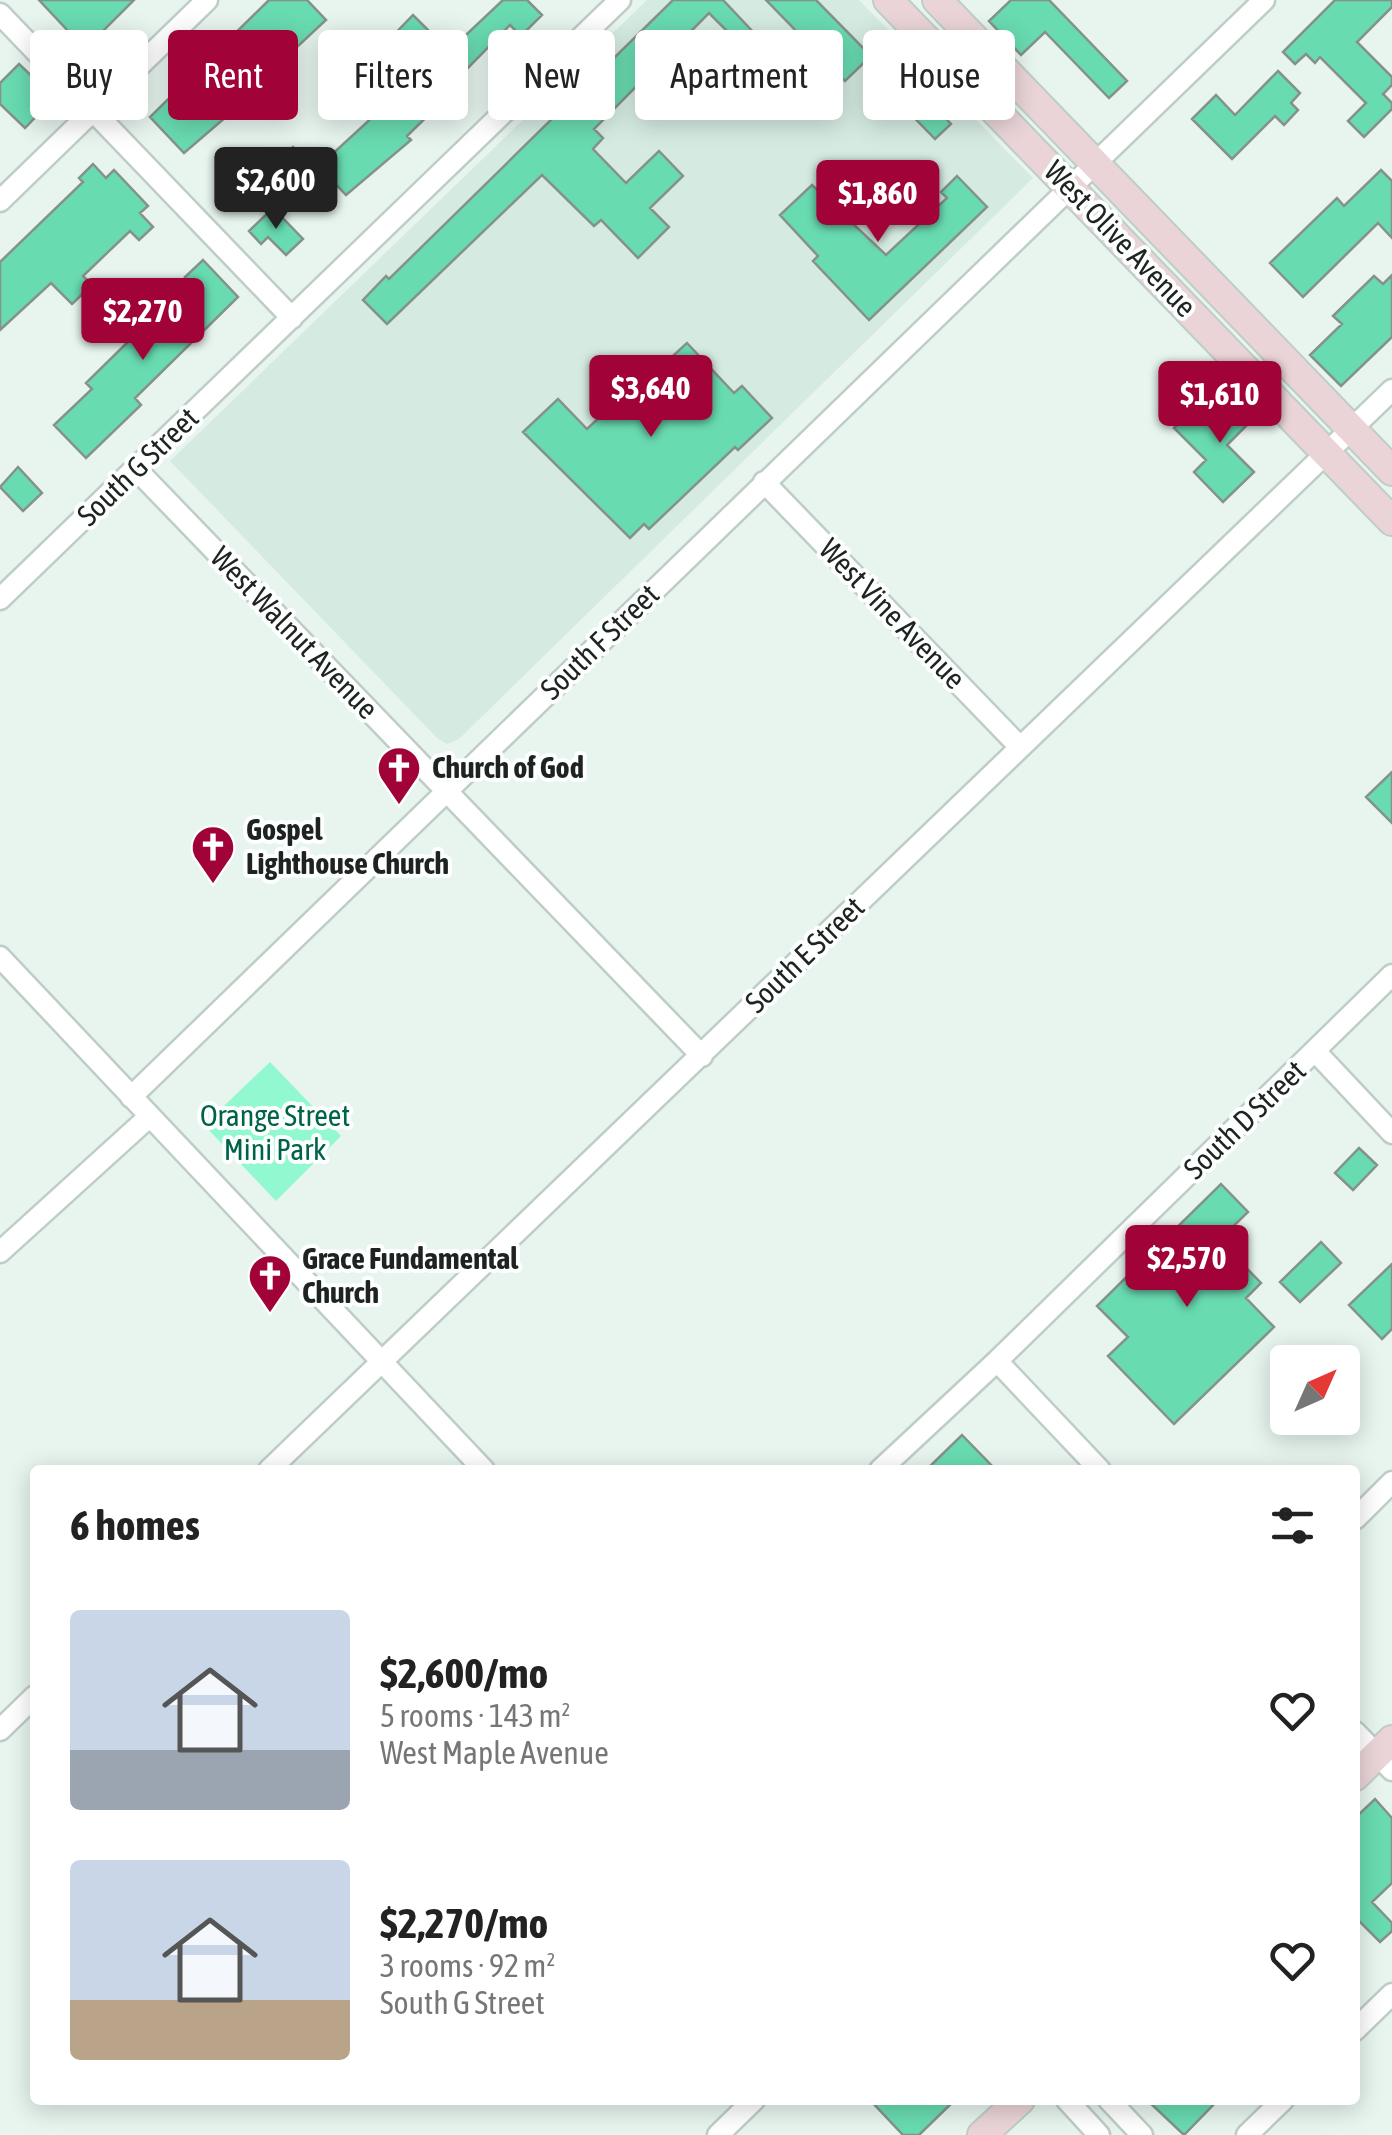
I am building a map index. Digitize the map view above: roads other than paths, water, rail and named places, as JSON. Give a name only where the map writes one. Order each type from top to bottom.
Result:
[{"type":"main road","name":"West Olive Avenue","points":[[888,0],[1072,189],[1340,441],[1392,471]]},
{"type":"main road","points":[[906,0],[920,5],[944,30]]},
{"type":"main road","name":"West Olive Avenue","points":[[936,0],[966,30]]},
{"type":"main road","name":"West Olive Avenue","points":[[1015,81],[1096,165],[1340,441],[1392,521]]},
{"type":"main road","points":[[1360,1773],[1387,1755]]},
{"type":"main road","points":[[982,2135],[1015,2105]]},
{"type":"street","points":[[148,58],[207,0]]},
{"type":"street","name":"South G Street","points":[[0,599],[620,0]]},
{"type":"street","name":"South F Street","points":[[131,1097],[1264,0]]},
{"type":"street","points":[[0,14],[30,44]]},
{"type":"street","points":[[0,202],[86,120]]},
{"type":"street","points":[[105,120],[292,318]]},
{"type":"street","name":"South E Street","points":[[274,1465],[1392,390]]},
{"type":"street","name":"West Walnut Avenue","points":[[136,469],[702,1056]]},
{"type":"street","name":"West Vine Avenue","points":[[764,482],[1019,746]]},
{"type":"street","points":[[0,958],[479,1465]]},
{"type":"street","name":"South D Street","points":[[885,1465],[1392,975]]},
{"type":"street","points":[[1315,1051],[1392,1133]]},
{"type":"street","points":[[0,1252],[150,1116]]},
{"type":"street","points":[[997,1361],[1095,1465]]},
{"type":"street","points":[[1360,1513],[1392,1482]]},
{"type":"street","points":[[0,1730],[30,1701]]},
{"type":"street","points":[[1360,1736],[1387,1755]]},
{"type":"street","points":[[1360,2025],[1392,1994]]},
{"type":"street","points":[[718,2135],[749,2105]]},
{"type":"street","points":[[1072,2105],[1099,2135]]},
{"type":"street","points":[[1114,2105],[1142,2135]]},
{"type":"street","points":[[1247,2135],[1278,2105]]},
{"type":"place","name":"Church of God","points":[[399,806]]},
{"type":"place","name":"Gospel Lighthouse Church","points":[[213,885]]},
{"type":"place","name":"Grace Fundamental Church","points":[[270,1314]]},
{"type":"park label","name":"Orange Street Mini Park","points":[[275,1133]]}]
